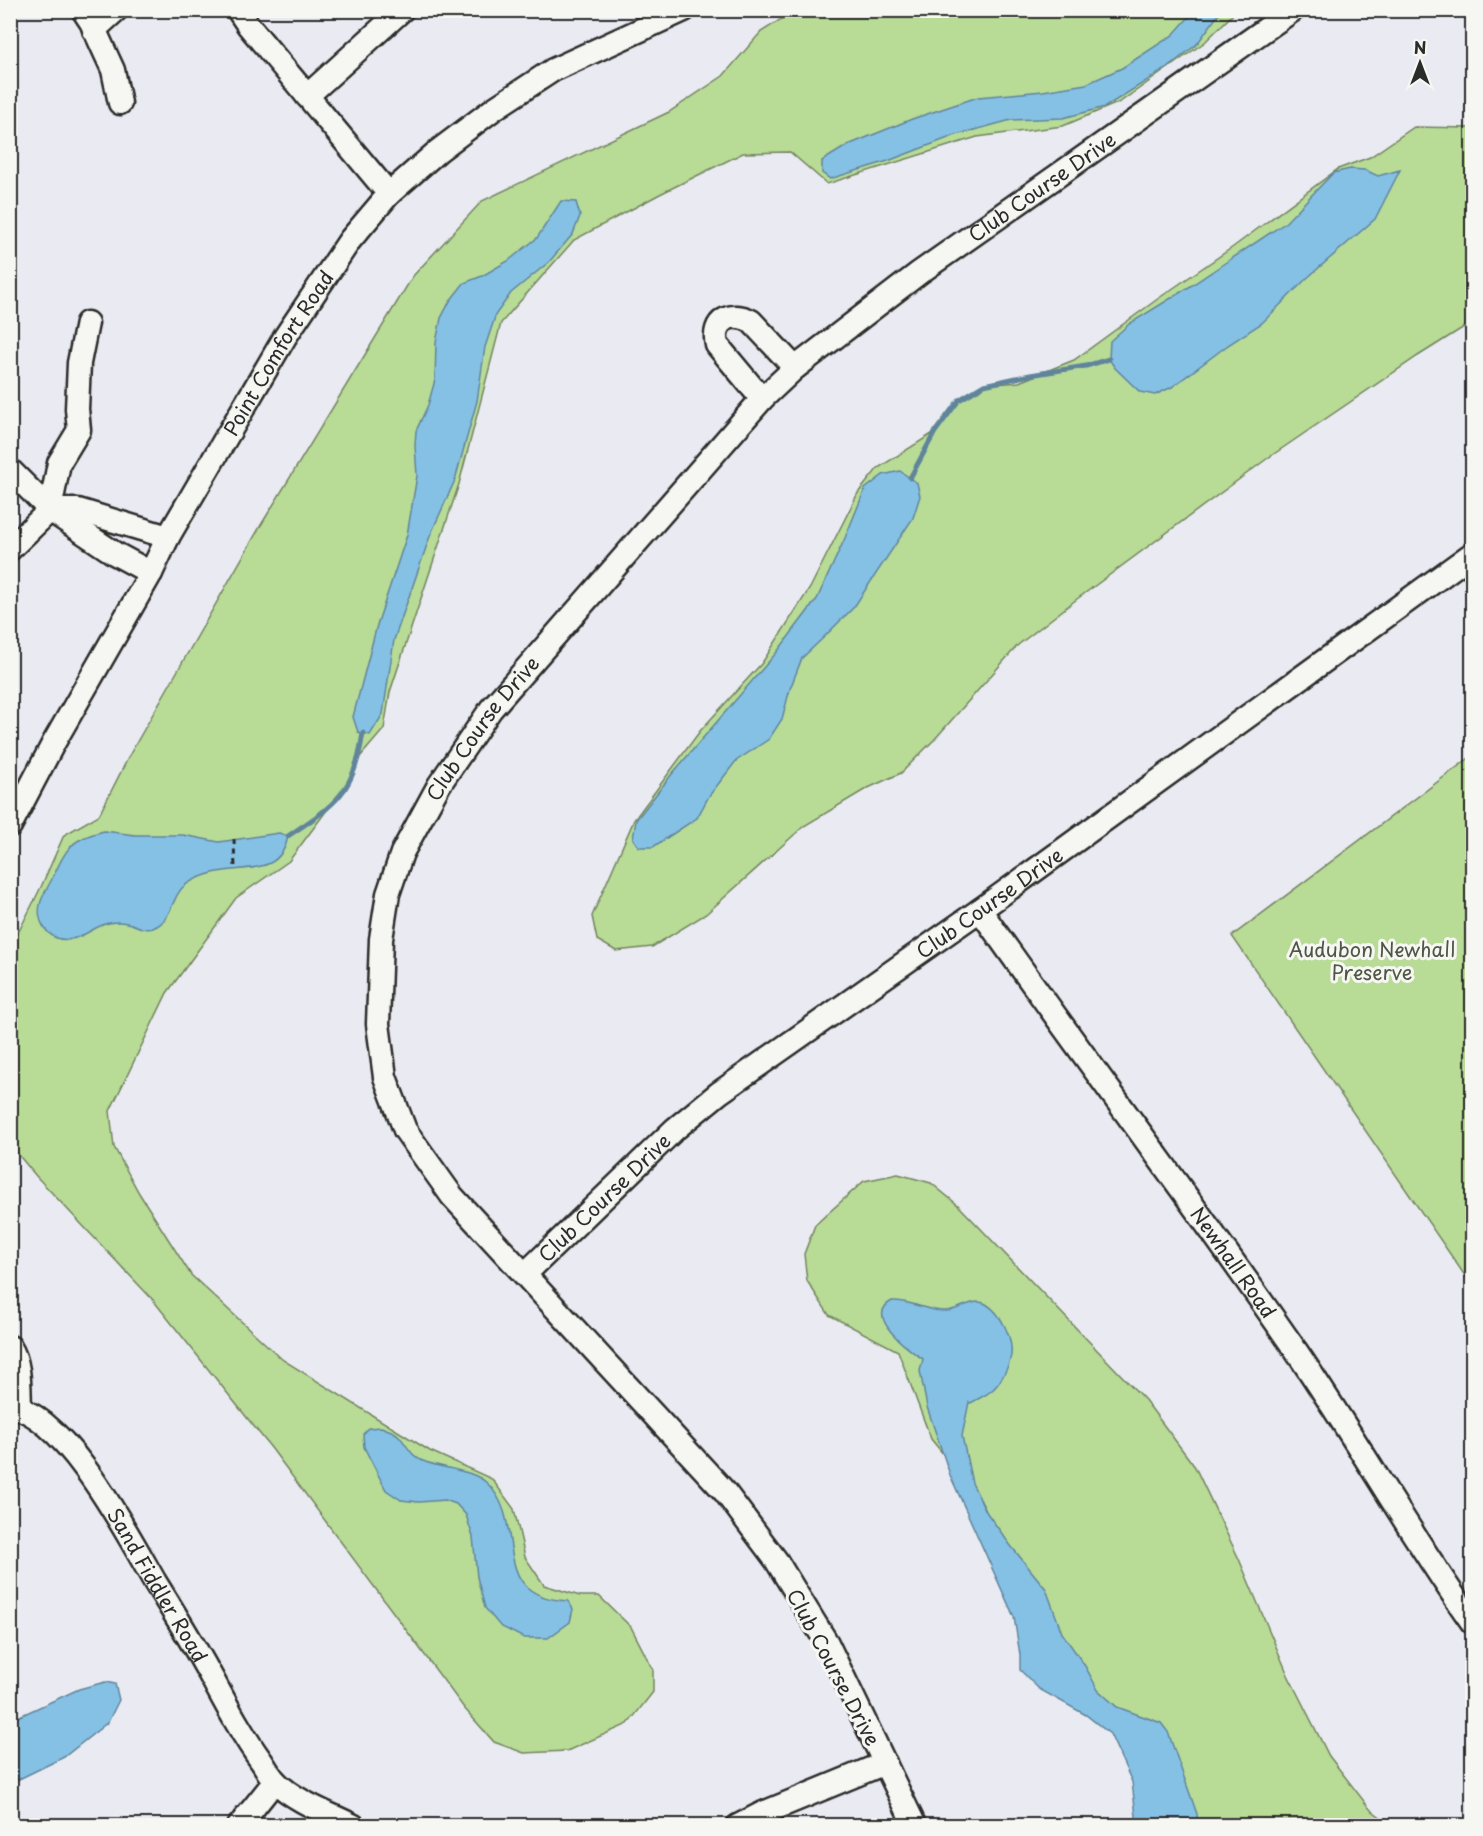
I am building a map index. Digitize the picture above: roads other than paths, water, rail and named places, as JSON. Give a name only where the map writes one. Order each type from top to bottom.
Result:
[{"type":"street","points":[[83,10],[113,70],[120,103]]},
{"type":"street","points":[[94,30],[116,10]]},
{"type":"street","points":[[238,10],[248,26],[389,194]]},
{"type":"street","points":[[307,96],[402,10]]},
{"type":"street","name":"Point Comfort Road","points":[[10,826],[53,744],[151,573],[168,537],[285,337],[350,240],[389,194],[438,151],[485,116],[552,70],[684,10]]},
{"type":"street","name":"Club Course Drive","points":[[915,1826],[826,1643],[776,1560],[757,1534],[725,1492],[452,1196],[405,1130],[385,1077],[378,1024],[381,939],[388,894],[402,853],[439,785],[491,709],[762,399],[795,368],[919,273],[1293,10]]},
{"type":"street","points":[[762,399],[717,345],[716,330],[722,322],[733,316],[751,321],[795,368]]},
{"type":"street","points":[[10,549],[50,510],[58,463],[79,430],[77,409],[79,363],[87,323]]},
{"type":"street","points":[[10,470],[50,510],[114,553],[151,573]]},
{"type":"street","points":[[50,510],[78,510],[168,537]]},
{"type":"street","name":"Club Course Drive","points":[[525,1274],[675,1129],[719,1093],[980,910],[1473,554]]},
{"type":"street","name":"Newhall Road","points":[[980,910],[1294,1347],[1435,1568],[1473,1622]]},
{"type":"street","name":"Sand Fiddler Road","points":[[10,1347],[17,1364],[15,1407],[44,1423],[70,1448],[81,1463],[117,1517],[212,1678],[236,1724],[275,1781],[291,1793],[354,1826]]},
{"type":"street","points":[[738,1826],[760,1814],[885,1763]]},
{"type":"street","points":[[239,1826],[275,1781]]},
{"type":"water","points":[[1190,11],[1221,11],[1197,44],[1167,68],[1105,107],[1063,118],[1011,120],[956,135],[888,161],[830,179],[822,173],[822,161],[848,145],[912,119],[978,97],[1043,91],[1086,84],[1122,68],[1173,35],[1189,17]]},
{"type":"water","points":[[1350,169],[1365,170],[1378,176],[1400,170],[1375,219],[1306,279],[1262,323],[1172,387],[1155,395],[1140,392],[1115,368],[1109,359],[1110,341],[1129,324],[1285,223],[1333,173]]},
{"type":"water","points":[[561,201],[576,202],[580,216],[573,234],[549,262],[511,293],[496,314],[485,347],[477,401],[455,480],[430,536],[394,640],[383,714],[370,735],[358,732],[353,717],[377,625],[407,535],[417,476],[416,431],[428,405],[435,380],[436,342],[441,318],[450,301],[464,283],[508,261],[537,238]]},
{"type":"water","points":[[900,471],[917,483],[920,496],[913,518],[854,607],[802,658],[782,719],[769,739],[736,761],[709,796],[697,818],[653,847],[639,847],[633,839],[636,820],[672,774],[777,652],[817,599],[865,489],[883,475]]},
{"type":"water","points":[[104,831],[135,835],[183,835],[219,842],[279,833],[288,836],[283,850],[267,865],[218,872],[187,883],[179,892],[162,923],[153,928],[146,929],[127,923],[113,922],[76,938],[56,938],[45,929],[42,923],[39,909],[42,898],[62,858],[71,846],[84,837]]},
{"type":"water","points":[[892,1301],[906,1302],[939,1311],[981,1302],[997,1313],[1008,1334],[1011,1355],[1001,1380],[994,1388],[971,1403],[969,1402],[962,1436],[972,1483],[987,1513],[1046,1589],[1062,1633],[1085,1666],[1098,1690],[1117,1707],[1161,1723],[1168,1732],[1197,1814],[1198,1825],[1137,1825],[1132,1782],[1110,1734],[1086,1715],[1039,1689],[1020,1670],[1014,1617],[950,1475],[927,1407],[920,1371],[923,1359],[899,1341],[885,1324],[884,1307]]},
{"type":"water","points":[[381,1427],[398,1435],[419,1459],[474,1475],[488,1484],[500,1501],[506,1519],[517,1573],[527,1587],[543,1597],[568,1601],[573,1609],[570,1622],[548,1638],[524,1638],[500,1626],[485,1608],[477,1577],[473,1537],[466,1515],[456,1504],[445,1500],[419,1502],[401,1500],[386,1490],[364,1447],[363,1434],[369,1428]]},
{"type":"water","points":[[105,1682],[115,1684],[119,1700],[108,1722],[64,1757],[11,1783],[11,1720],[79,1689]]},
{"type":"waterway","points":[[910,478],[935,432],[959,400],[984,385],[1086,366],[1109,359]]},
{"type":"waterway","points":[[288,836],[319,815],[340,795],[354,770],[363,733]]},
{"type":"park label","name":"Audubon Newhall Preserve","points":[[1372,960]]}]
